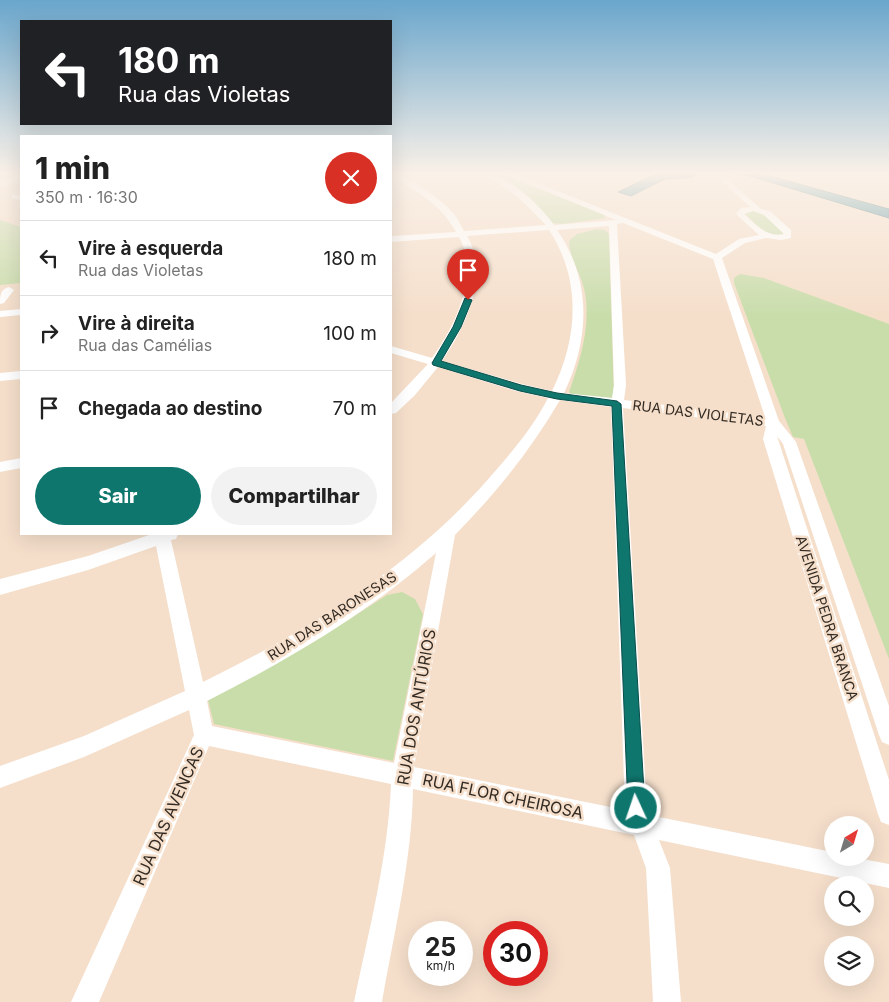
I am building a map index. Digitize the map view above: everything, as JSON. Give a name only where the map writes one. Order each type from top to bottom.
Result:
[{"type":"street","points":[[392,409],[421,382],[436,363],[457,327],[468,300],[471,268],[462,234],[454,221]]},
{"type":"street","name":"RUA DAS BARONESAS","points":[[0,776],[75,750],[195,696],[307,635],[365,598],[406,568],[472,508],[527,442],[557,396],[574,347],[578,324],[579,301],[577,281],[570,259],[552,228],[545,221]]},
{"type":"street","points":[[618,221],[620,385],[617,404],[636,808],[640,825],[652,849],[658,868],[667,1002]]},
{"type":"street","points":[[392,239],[552,228],[618,221],[717,257],[742,241],[760,238],[765,235]]},
{"type":"street","points":[[749,221],[765,235],[781,238],[789,234],[775,221]]},
{"type":"street","name":"AVENIDA PEDRA BRANCA","points":[[717,257],[773,422],[789,442],[889,735]]},
{"type":"street","points":[[0,301],[9,290]]},
{"type":"street","points":[[0,314],[20,312]]},
{"type":"street","name":"RUA DAS VIOLETAS","points":[[392,349],[520,388],[557,396],[773,422]]},
{"type":"street","points":[[0,378],[20,375]]},
{"type":"street","name":"AVENIDA PEDRA BRANCA","points":[[773,422],[770,439],[889,814]]},
{"type":"street","points":[[0,466],[20,463]]},
{"type":"street","name":"RUA DOS ANTÚRIOS","points":[[368,1002],[391,883],[401,819],[402,776],[448,531]]},
{"type":"street","points":[[0,587],[88,563],[165,535]]},
{"type":"street","name":"RUA DAS AVENCAS","points":[[85,1002],[204,735],[165,535]]},
{"type":"street","name":"RUA FLOR CHEIROSA","points":[[204,735],[889,876]]},
{"type":"green space","points":[[0,221],[2,221],[20,227],[20,283],[0,285]]},
{"type":"green space","points":[[551,221],[585,221],[562,224],[553,223]]},
{"type":"green space","points":[[752,221],[771,221],[783,234],[772,234],[757,226]]},
{"type":"green space","points":[[597,229],[605,230],[609,234],[614,397],[612,400],[570,394],[569,392],[580,356],[587,318],[585,293],[571,254],[569,241],[577,234]]},
{"type":"green space","points":[[740,274],[764,278],[889,324],[889,659],[804,439],[793,437],[785,418],[734,283],[734,278]]},
{"type":"green space","points":[[402,592],[415,599],[423,614],[393,761],[214,724],[208,700],[312,643],[387,595]]},
{"type":"route","points":[[468,300],[449,344],[436,363],[520,388],[557,396],[617,404],[636,808]]}]
